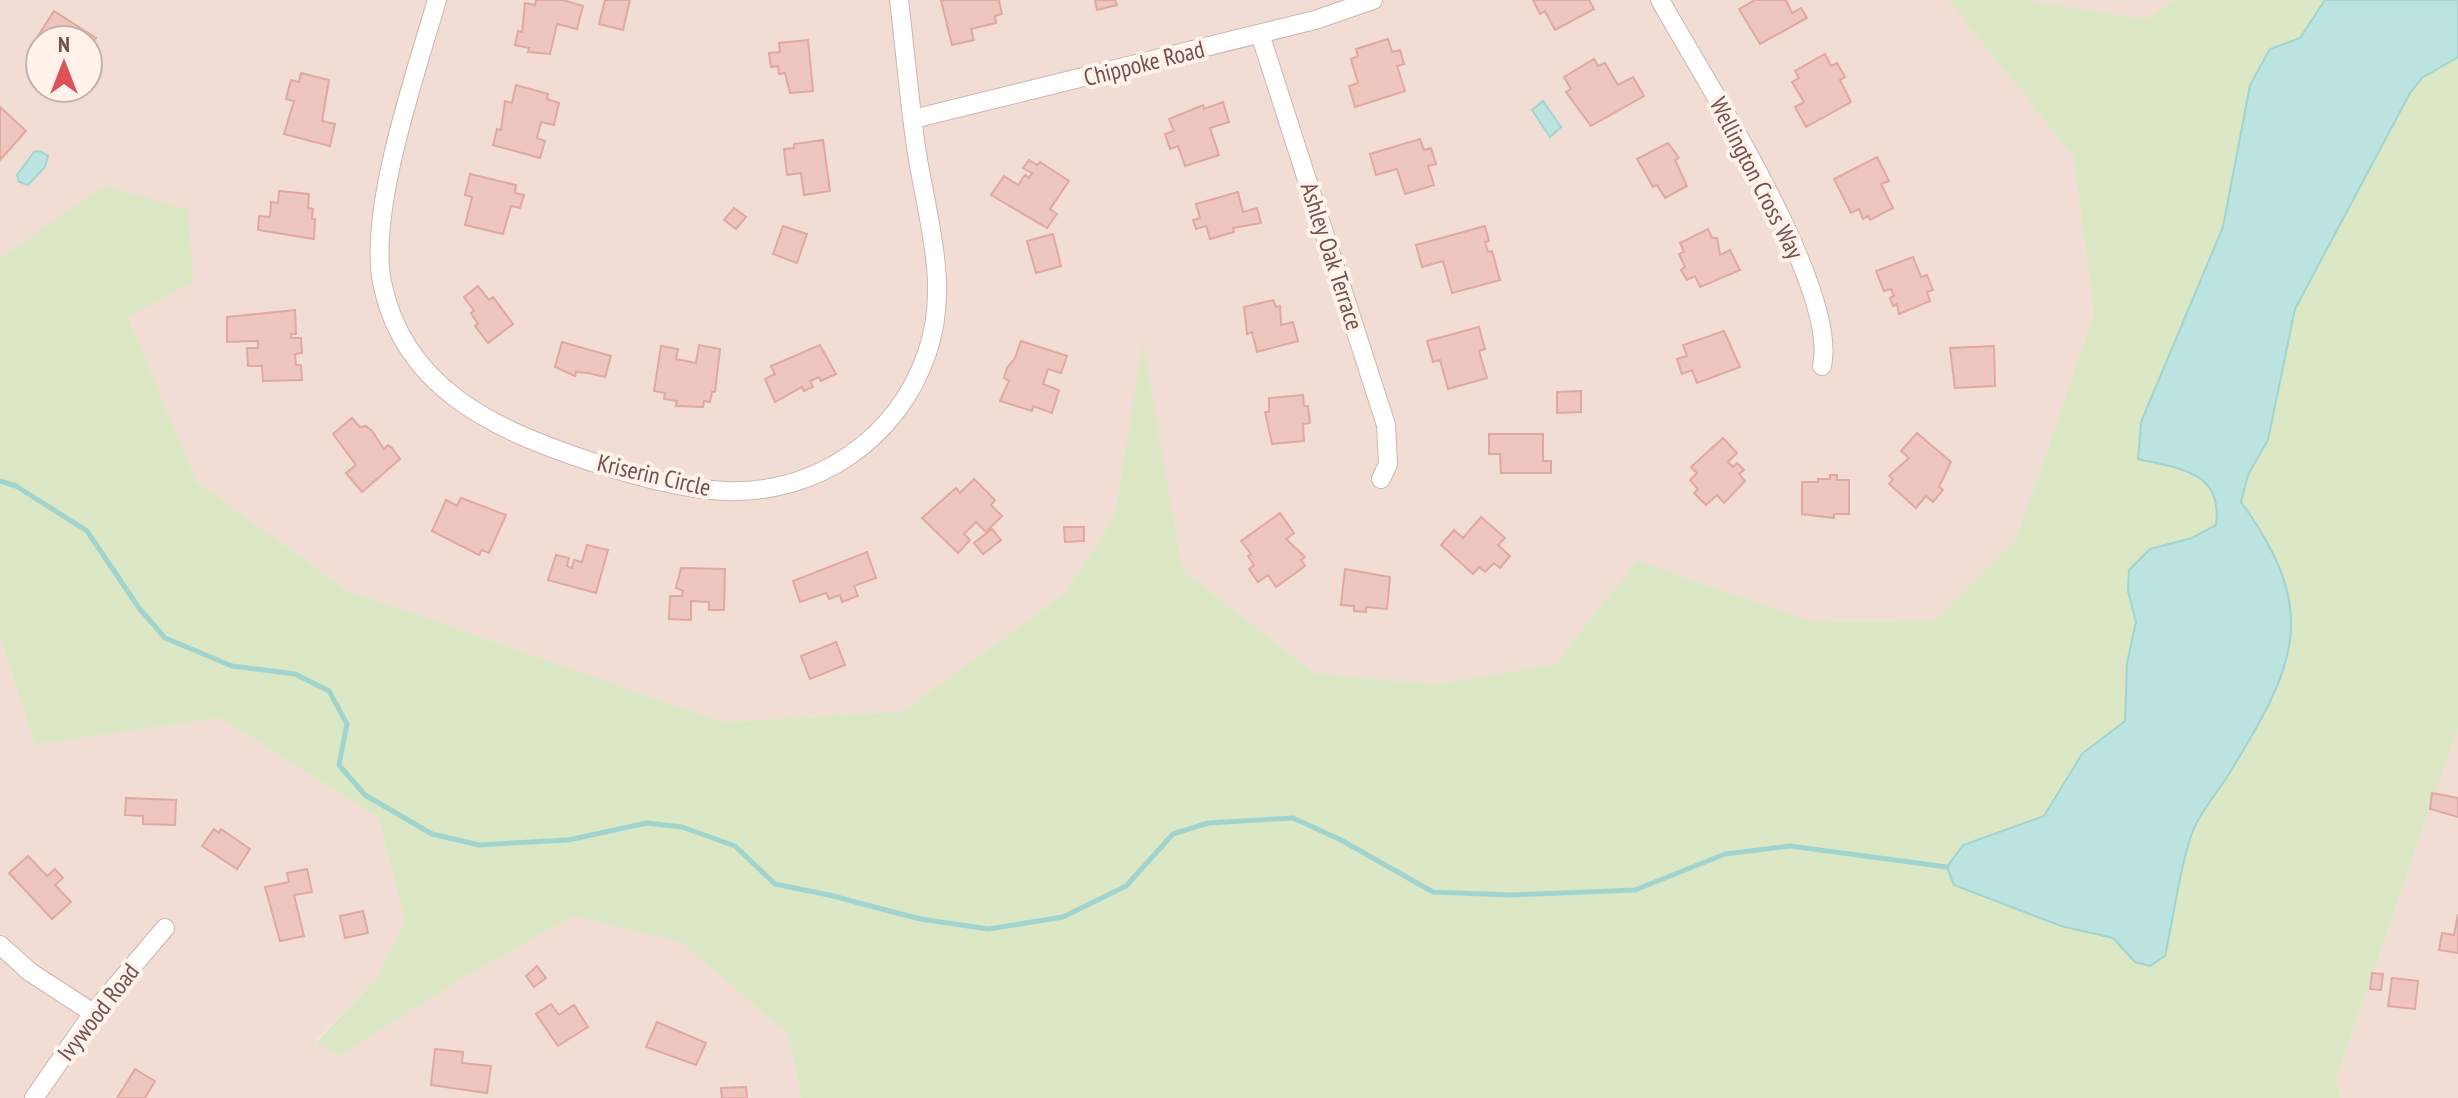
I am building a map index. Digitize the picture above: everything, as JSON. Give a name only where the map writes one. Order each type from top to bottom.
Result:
[{"type":"street","name":"Kriserin Circle","points":[[437,0],[411,90],[381,228],[382,282],[406,347],[449,395],[493,425],[552,449],[661,481],[731,491],[793,482],[850,456],[876,438],[900,410],[928,351],[938,291],[936,261],[913,119],[899,0]]},
{"type":"street","name":"Chippoke Road","points":[[913,119],[1260,34],[1373,0]]},
{"type":"street","name":"Wellington Cross Way","points":[[1660,0],[1752,161],[1796,250],[1820,312],[1825,335],[1822,366]]},
{"type":"street","name":"Ashley Oak Terrace","points":[[1260,34],[1386,425],[1388,464],[1381,479]]},
{"type":"street","name":"Ivywood Road","points":[[34,1098],[93,1013],[165,928]]},
{"type":"street","points":[[0,945],[30,972],[93,1013]]},
{"type":"shaded area","points":[[0,0],[1948,0],[2073,156],[2094,313],[2017,537],[1935,620],[1810,621],[1637,560],[1555,664],[1437,684],[1314,673],[1182,569],[1143,346],[1114,517],[1064,594],[903,711],[723,722],[347,590],[197,482],[128,317],[0,258]]},
{"type":"shaded area","points":[[2026,0],[2174,0],[2146,19]]},
{"type":"shaded area","points":[[0,635],[34,745],[220,718],[378,817],[405,920],[378,976],[316,1041],[338,1056],[463,978],[574,916],[681,941],[788,1034],[801,1098],[0,1098]]},
{"type":"shaded area","points":[[2458,728],[2458,1098],[2341,1098],[2336,1079]]},
{"type":"green space","points":[[1948,0],[2026,0],[2146,19],[2174,0],[2458,0],[2458,728],[2336,1079],[2341,1098],[801,1098],[788,1034],[681,942],[574,916],[463,978],[339,1056],[316,1042],[378,976],[405,920],[378,817],[220,718],[34,745],[0,635],[0,258],[104,186],[188,209],[193,282],[128,317],[197,482],[347,590],[723,722],[903,711],[1064,594],[1114,517],[1143,343],[1182,569],[1314,673],[1437,684],[1555,664],[1637,560],[1810,621],[1935,620],[2017,537],[2094,313],[2073,156]]},
{"type":"water","points":[[2325,0],[2458,0],[2458,57],[2422,78],[2410,93],[2295,309],[2268,440],[2248,475],[2241,502],[2266,541],[2283,576],[2290,608],[2290,639],[2283,670],[2270,702],[2194,828],[2183,865],[2165,956],[2150,966],[2135,962],[2113,938],[2061,926],[1954,885],[1947,867],[1963,845],[2044,816],[2082,754],[2125,721],[2127,663],[2136,622],[2128,591],[2129,570],[2150,549],[2192,538],[2216,525],[2213,493],[2205,483],[2183,470],[2138,459],[2141,422],[2223,227],[2250,85],[2270,49],[2300,38]]},
{"type":"water","points":[[1543,101],[1561,127],[1550,137],[1532,110]]},
{"type":"water","points":[[40,151],[48,156],[45,167],[28,185],[19,182],[17,175],[34,152]]},
{"type":"building","points":[[536,0],[563,0],[583,6],[577,29],[557,24],[550,54],[528,52],[529,48],[515,45],[518,31],[522,32],[525,3],[535,5]]},
{"type":"building","points":[[605,0],[630,0],[623,30],[599,24]]},
{"type":"building","points":[[941,0],[999,0],[1002,14],[995,16],[996,23],[971,29],[974,40],[952,45]]},
{"type":"building","points":[[1095,0],[1115,0],[1117,5],[1097,10]]},
{"type":"building","points":[[1533,0],[1589,0],[1594,9],[1555,30],[1545,11],[1540,14]]},
{"type":"building","points":[[1755,0],[1786,0],[1792,13],[1801,8],[1807,18],[1760,44],[1739,9]]},
{"type":"building","points":[[54,11],[74,24],[46,24]]},
{"type":"building","points":[[1388,39],[1392,52],[1400,50],[1404,64],[1397,66],[1405,91],[1355,107],[1349,86],[1358,83],[1351,59],[1358,56],[1356,49]]},
{"type":"building","points":[[808,40],[813,91],[790,93],[785,73],[779,74],[778,66],[771,67],[769,53],[780,52],[779,43]]},
{"type":"building","points":[[1825,54],[1831,66],[1837,63],[1845,77],[1840,80],[1851,102],[1806,127],[1795,107],[1804,102],[1792,82],[1799,78],[1795,71]]},
{"type":"building","points":[[1594,59],[1598,66],[1605,63],[1618,85],[1633,77],[1644,96],[1591,126],[1566,92],[1571,89],[1564,77]]},
{"type":"building","points":[[301,73],[329,80],[322,121],[335,124],[330,146],[284,134],[294,101],[286,99],[291,80],[299,82]]},
{"type":"building","points":[[516,85],[548,94],[547,99],[559,103],[554,125],[541,122],[537,138],[545,141],[540,158],[493,145],[497,129],[501,130],[505,101],[512,103]]},
{"type":"building","points":[[1223,102],[1229,122],[1210,128],[1219,155],[1185,166],[1178,146],[1170,149],[1165,134],[1174,131],[1169,119],[1203,105],[1204,109]]},
{"type":"building","points":[[0,107],[26,131],[0,160]]},
{"type":"building","points":[[1420,139],[1424,150],[1431,148],[1436,164],[1428,166],[1434,185],[1405,194],[1397,169],[1376,175],[1370,154]]},
{"type":"building","points":[[823,140],[830,191],[804,195],[801,173],[787,175],[784,149],[794,148],[794,144]]},
{"type":"building","points":[[1668,143],[1679,158],[1675,160],[1687,186],[1665,198],[1657,185],[1653,187],[1637,159]]},
{"type":"building","points":[[1877,157],[1889,181],[1881,184],[1893,208],[1870,220],[1868,216],[1863,219],[1859,209],[1851,213],[1834,179]]},
{"type":"building","points":[[1029,160],[1037,165],[1040,162],[1069,181],[1050,209],[1057,214],[1047,228],[991,195],[1004,176],[1018,185],[1025,175],[1029,178],[1032,173],[1023,168]]},
{"type":"building","points":[[470,174],[516,185],[515,193],[524,195],[520,208],[511,206],[503,234],[465,225],[472,197],[465,195]]},
{"type":"building","points":[[279,191],[309,194],[308,208],[313,209],[312,219],[315,219],[314,239],[258,230],[259,216],[270,217],[271,202],[278,203]]},
{"type":"building","points":[[1238,192],[1243,212],[1257,208],[1261,223],[1233,228],[1234,232],[1210,239],[1206,226],[1196,229],[1193,220],[1200,218],[1196,204]]},
{"type":"building","points":[[734,208],[746,217],[736,229],[724,220]]},
{"type":"building","points":[[783,226],[807,234],[797,263],[773,254]]},
{"type":"building","points":[[1485,226],[1489,241],[1485,242],[1488,252],[1492,251],[1500,280],[1452,293],[1443,261],[1422,267],[1416,245]]},
{"type":"building","points":[[1708,229],[1712,238],[1717,238],[1720,255],[1730,250],[1740,270],[1700,287],[1695,276],[1687,280],[1681,270],[1685,267],[1679,254],[1684,252],[1680,243]]},
{"type":"building","points":[[1053,234],[1061,266],[1036,273],[1027,241]]},
{"type":"building","points":[[1913,257],[1921,277],[1927,275],[1933,290],[1927,292],[1930,301],[1899,314],[1897,304],[1893,306],[1890,298],[1894,296],[1891,289],[1884,291],[1876,271]]},
{"type":"building","points":[[478,286],[489,300],[493,297],[513,324],[488,343],[475,326],[478,324],[471,313],[474,311],[464,297]]},
{"type":"building","points":[[1273,300],[1276,307],[1280,306],[1281,325],[1293,322],[1298,341],[1257,352],[1252,332],[1247,334],[1244,307]]},
{"type":"building","points":[[295,310],[296,334],[291,334],[291,338],[301,338],[302,353],[295,354],[296,365],[301,365],[302,380],[263,381],[262,366],[248,366],[247,348],[258,348],[258,341],[227,342],[227,317]]},
{"type":"building","points":[[1479,327],[1485,349],[1479,351],[1487,378],[1448,389],[1440,360],[1433,362],[1427,341]]},
{"type":"building","points":[[1724,331],[1740,367],[1697,383],[1692,370],[1682,374],[1677,359],[1687,356],[1683,345]]},
{"type":"building","points":[[1021,341],[1067,356],[1061,373],[1048,369],[1043,384],[1059,390],[1052,413],[1033,406],[1032,411],[1000,401],[1009,381],[1004,378],[1007,368],[1015,358]]},
{"type":"building","points":[[562,342],[611,356],[605,377],[576,372],[575,376],[555,367]]},
{"type":"building","points":[[699,345],[720,349],[715,392],[712,392],[710,402],[704,401],[703,407],[676,406],[677,401],[664,399],[665,393],[654,391],[661,346],[678,349],[676,359],[696,363]]},
{"type":"building","points":[[820,345],[836,374],[821,381],[819,377],[810,381],[813,387],[804,391],[802,387],[775,402],[765,379],[775,374],[771,366]]},
{"type":"building","points":[[1994,346],[1995,386],[1955,388],[1950,348]]},
{"type":"building","points":[[1581,391],[1581,412],[1557,413],[1557,392]]},
{"type":"building","points":[[1303,395],[1310,423],[1303,424],[1304,441],[1272,444],[1265,412],[1269,412],[1269,398]]},
{"type":"building","points":[[352,418],[360,427],[366,426],[372,431],[384,449],[388,445],[392,448],[400,459],[362,492],[346,473],[356,465],[333,434]]},
{"type":"building","points":[[1917,433],[1951,462],[1939,487],[1943,490],[1933,502],[1926,496],[1916,508],[1889,484],[1893,479],[1889,476],[1909,458],[1901,451]]},
{"type":"building","points":[[1489,434],[1543,434],[1543,461],[1551,461],[1551,473],[1501,473],[1500,454],[1489,454]]},
{"type":"building","points":[[1723,438],[1737,453],[1728,462],[1733,467],[1737,463],[1744,470],[1739,474],[1745,481],[1724,503],[1717,495],[1706,505],[1694,493],[1698,489],[1690,480],[1697,473],[1691,467]]},
{"type":"building","points":[[1830,475],[1837,475],[1837,480],[1849,480],[1849,514],[1834,514],[1834,518],[1802,514],[1802,482],[1830,479]]},
{"type":"building","points":[[974,479],[995,500],[991,505],[1002,516],[986,532],[976,522],[964,534],[970,540],[958,553],[922,518],[956,488],[960,493]]},
{"type":"building","points":[[461,498],[506,515],[489,553],[482,550],[479,555],[432,531],[446,500],[457,506]]},
{"type":"building","points":[[1280,513],[1294,533],[1286,539],[1305,557],[1301,560],[1305,566],[1276,587],[1268,575],[1258,582],[1249,569],[1254,565],[1248,556],[1251,554],[1241,541]]},
{"type":"building","points":[[1481,517],[1505,538],[1498,545],[1510,556],[1500,568],[1494,563],[1485,572],[1479,567],[1473,574],[1441,545],[1454,530],[1463,538]]},
{"type":"building","points":[[1064,527],[1084,527],[1084,541],[1065,542]]},
{"type":"building","points":[[992,529],[1001,540],[983,554],[974,543]]},
{"type":"building","points":[[587,545],[608,550],[596,593],[548,580],[556,555],[569,558],[567,566],[572,568],[574,560],[582,562]]},
{"type":"building","points":[[867,552],[876,578],[854,586],[858,596],[842,602],[840,595],[829,599],[826,593],[800,602],[793,581]]},
{"type":"building","points":[[681,568],[725,569],[724,610],[709,610],[709,602],[691,601],[691,620],[669,619],[670,596],[682,596],[683,591],[676,588]]},
{"type":"building","points":[[1345,569],[1390,577],[1387,609],[1366,607],[1366,612],[1354,611],[1354,606],[1341,605]]},
{"type":"building","points":[[836,642],[845,665],[810,679],[801,656]]},
{"type":"building","points":[[2432,793],[2458,798],[2458,817],[2430,809]]},
{"type":"building","points":[[126,798],[176,800],[175,825],[143,824],[143,816],[125,815]]},
{"type":"building","points":[[214,829],[219,833],[221,829],[250,849],[237,869],[202,846]]},
{"type":"building","points":[[28,856],[47,876],[55,869],[63,878],[55,885],[71,902],[52,919],[9,873]]},
{"type":"building","points":[[307,869],[312,892],[294,895],[304,936],[280,941],[265,887],[289,882],[287,873]]},
{"type":"building","points":[[363,911],[368,933],[345,938],[340,916]]},
{"type":"building","points":[[2458,914],[2458,953],[2439,950],[2442,933],[2454,935]]},
{"type":"building","points":[[537,966],[546,978],[534,987],[526,976]]},
{"type":"building","points":[[2372,973],[2383,974],[2381,990],[2370,989]]},
{"type":"building","points":[[2392,978],[2418,981],[2415,1009],[2388,1006]]},
{"type":"building","points":[[551,1004],[559,1015],[574,1005],[588,1027],[558,1046],[536,1014]]},
{"type":"building","points":[[657,1022],[706,1043],[696,1065],[646,1047]]},
{"type":"building","points":[[435,1049],[463,1052],[462,1063],[491,1066],[487,1093],[431,1085]]},
{"type":"building","points":[[135,1069],[155,1081],[145,1098],[117,1098]]},
{"type":"building","points":[[746,1087],[747,1098],[722,1098],[721,1088]]},
{"type":"waterway","points":[[0,481],[16,486],[87,531],[139,608],[165,638],[232,666],[295,674],[329,691],[347,724],[339,765],[365,795],[432,834],[479,845],[568,840],[647,823],[682,827],[735,846],[775,884],[920,919],[989,929],[1063,917],[1126,886],[1173,834],[1208,823],[1293,818],[1341,840],[1433,892],[1510,895],[1635,890],[1725,854],[1790,846],[1947,867]]}]
